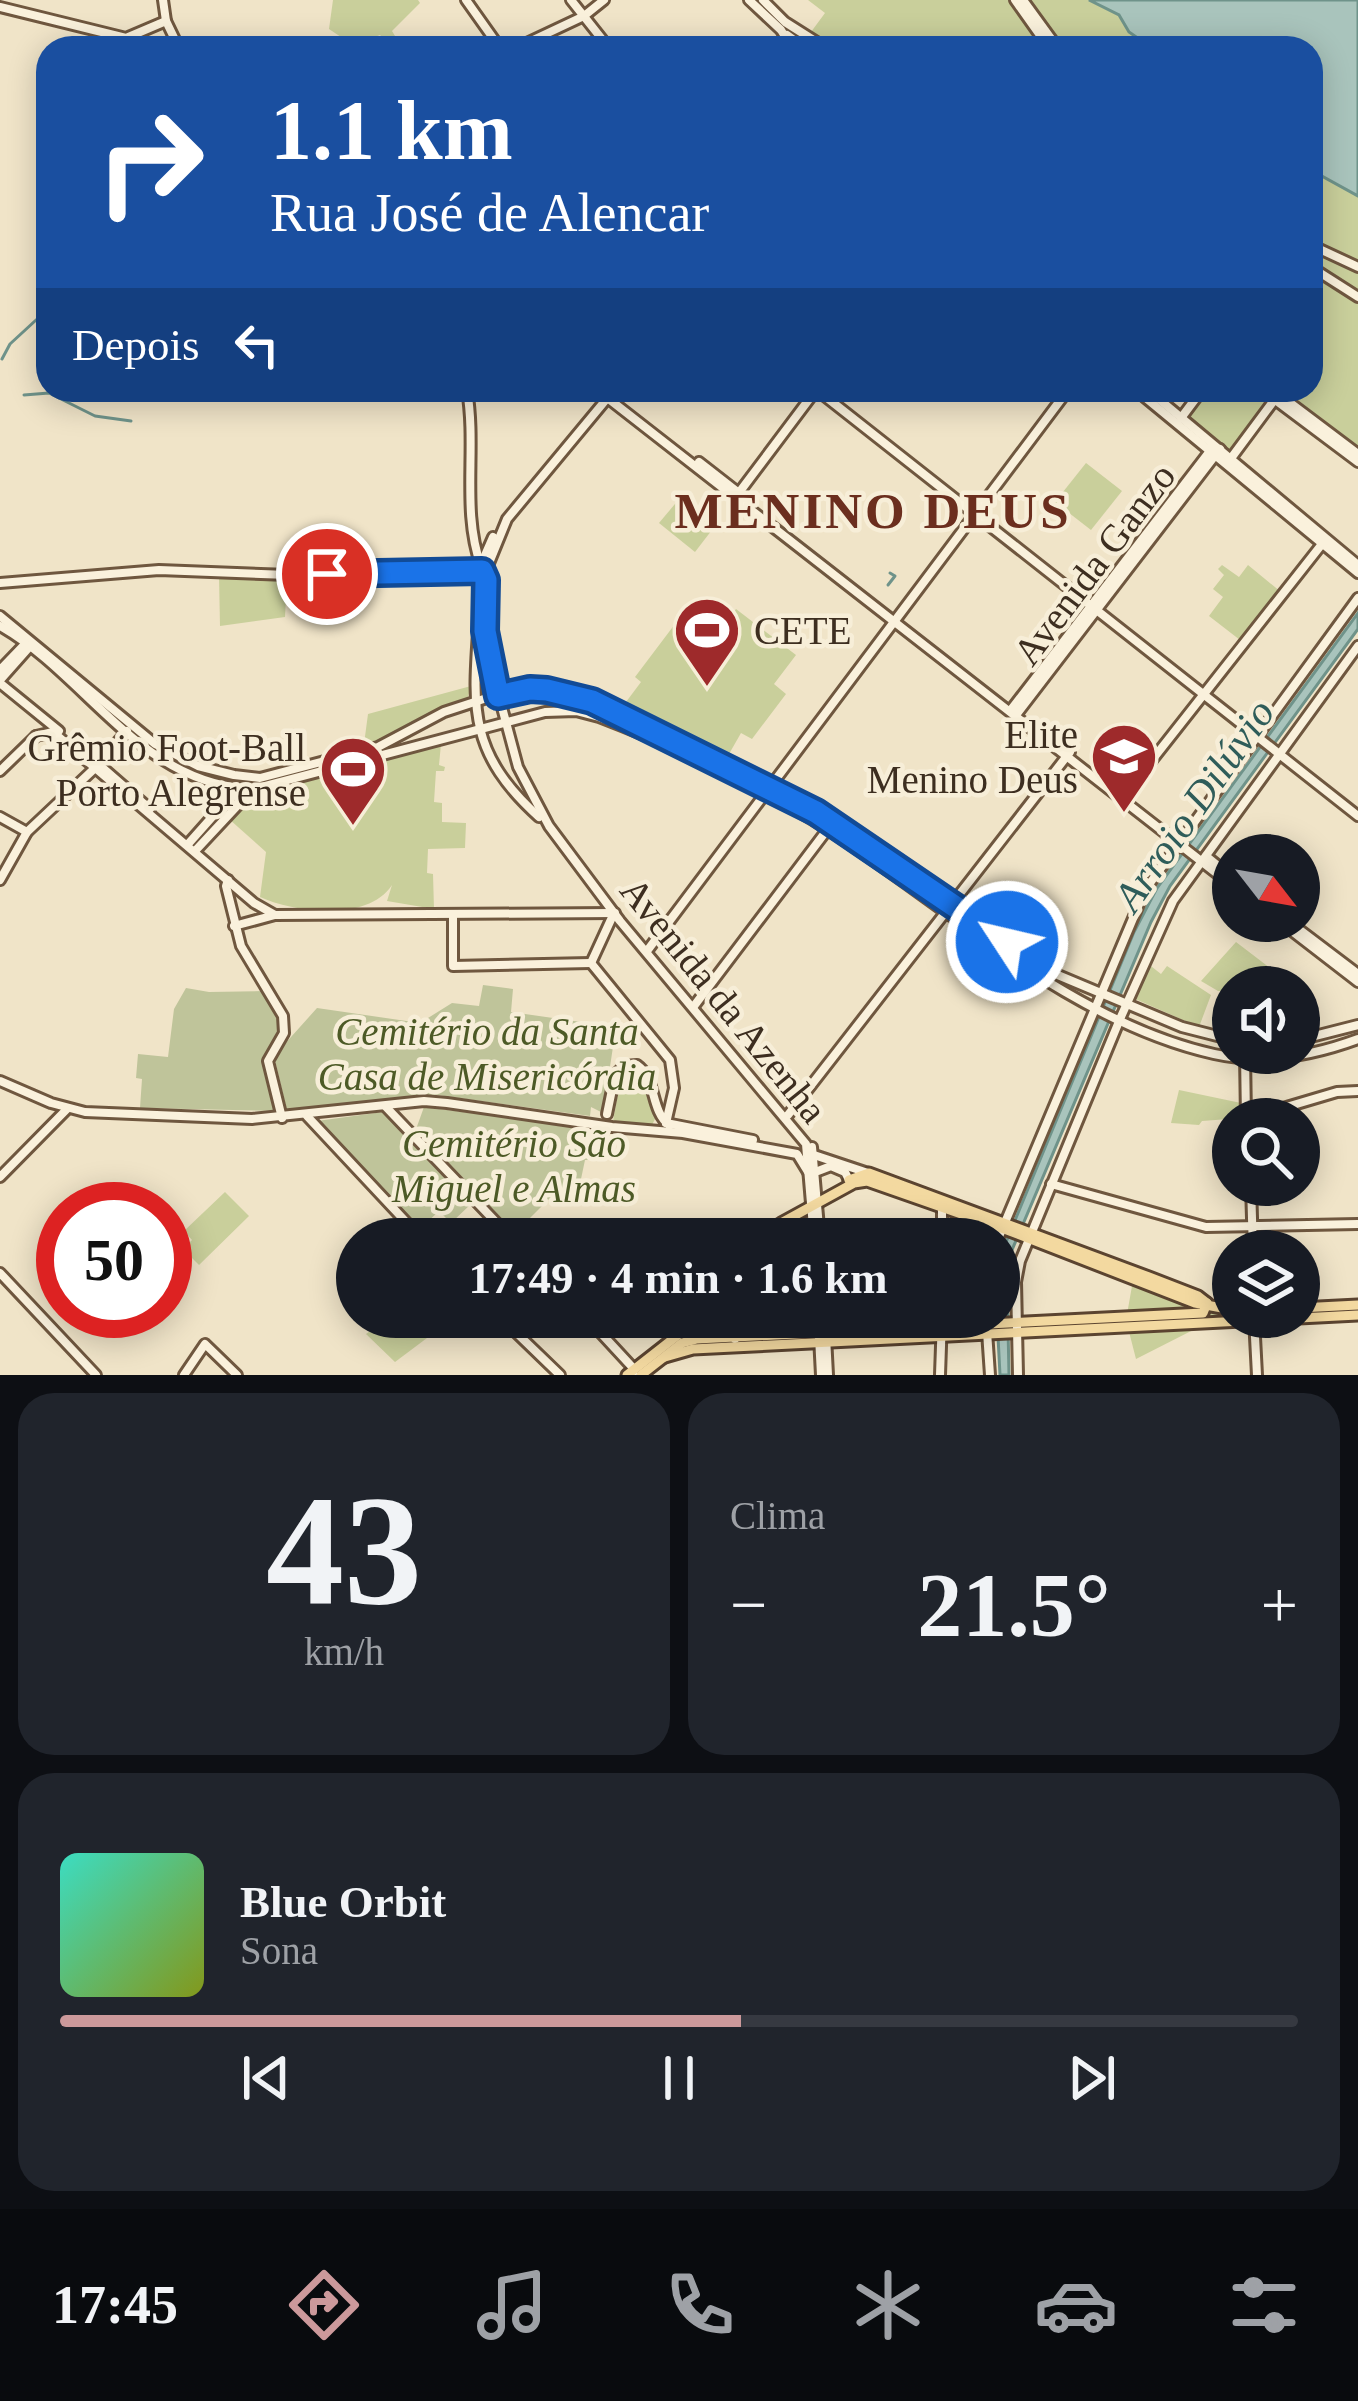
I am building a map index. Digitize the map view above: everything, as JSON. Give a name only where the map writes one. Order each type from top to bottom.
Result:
[{"type":"main road","points":[[163,0],[173,36]]},
{"type":"main road","points":[[466,0],[492,36]]},
{"type":"main road","points":[[571,0],[600,36]]},
{"type":"main road","points":[[542,36],[584,16],[604,0]]},
{"type":"main road","points":[[749,0],[789,36]]},
{"type":"main road","points":[[763,0],[807,36]]},
{"type":"main road","points":[[1019,0],[1045,36]]},
{"type":"main road","points":[[0,7],[118,36]]},
{"type":"main road","points":[[131,36],[166,21]]},
{"type":"main road","points":[[781,30],[785,36]]},
{"type":"main road","points":[[1323,251],[1358,267]]},
{"type":"main road","points":[[1323,275],[1358,297]]},
{"type":"main road","points":[[468,402],[470,537],[484,575]]},
{"type":"main road","points":[[484,575],[507,519],[601,402]]},
{"type":"main road","points":[[478,731],[474,701],[484,554],[504,516],[602,402]]},
{"type":"main road","points":[[620,402],[1212,864]]},
{"type":"main road","points":[[739,496],[808,402]]},
{"type":"main road","points":[[832,402],[1358,816]]},
{"type":"main road","points":[[649,949],[1059,402]]},
{"type":"main road","points":[[1153,402],[1358,569]]},
{"type":"main road","points":[[1160,402],[1179,421]]},
{"type":"main road","points":[[1179,421],[1193,402]]},
{"type":"main road","points":[[1229,461],[1269,402]]},
{"type":"main road","points":[[1283,402],[1358,458]]},
{"type":"main road","points":[[472,453],[482,433]]},
{"type":"main road","name":"Avenida Ganzo","points":[[1012,709],[1056,659],[1215,451]]},
{"type":"main road","points":[[1229,461],[1322,544],[1358,569]]},
{"type":"main road","points":[[530,491],[534,479]]},
{"type":"main road","points":[[1124,796],[1322,544]]},
{"type":"main road","points":[[0,583],[159,570],[484,575]]},
{"type":"main road","name":"Avenida da Azenha","points":[[484,575],[485,631],[498,696],[523,782],[548,826]]},
{"type":"main road","points":[[1008,1218],[1145,890],[1358,598]]},
{"type":"main road","points":[[0,616],[160,760],[238,788],[254,789],[545,712],[576,711],[599,717],[819,814],[1097,1009],[1212,1053]]},
{"type":"main road","points":[[0,626],[29,643]]},
{"type":"main road","points":[[0,670],[29,643]]},
{"type":"main road","points":[[29,643],[0,681],[96,766]]},
{"type":"main road","points":[[1020,1266],[1028,1234],[1125,1000],[1167,912],[1202,856],[1358,646]]},
{"type":"main road","points":[[192,847],[238,788],[260,778],[379,748],[474,701],[530,689],[572,694],[768,791],[1053,974],[1212,1036]]},
{"type":"main road","points":[[0,771],[52,726]]},
{"type":"main road","points":[[129,728],[178,758],[217,773],[260,778]]},
{"type":"main road","points":[[0,880],[27,832],[129,728]]},
{"type":"main road","name":"Avenida da Azenha","points":[[478,731],[515,790],[788,1115],[813,1154]]},
{"type":"main road","points":[[36,736],[53,732],[275,915]]},
{"type":"main road","points":[[788,1115],[1066,753]]},
{"type":"main road","points":[[192,847],[254,789]]},
{"type":"main road","points":[[0,817],[27,832]]},
{"type":"main road","points":[[695,1004],[827,830]]},
{"type":"main road","points":[[228,880],[241,946],[283,1016],[284,1033],[268,1057],[282,1118]]},
{"type":"main road","points":[[453,914],[453,966],[591,963]]},
{"type":"main road","points":[[234,926],[275,915],[616,914],[591,963]]},
{"type":"main road","points":[[241,946],[248,921]]},
{"type":"main road","points":[[1307,942],[1358,980]]},
{"type":"main road","points":[[1313,942],[1358,980]]},
{"type":"main road","points":[[591,963],[670,1060],[674,1088],[664,1120],[644,1130]]},
{"type":"main road","name":"Avenida da Azenha","points":[[695,1004],[813,1154],[971,1218]]},
{"type":"main road","points":[[1320,1035],[1358,1025]]},
{"type":"main road","points":[[1320,1050],[1358,1039]]},
{"type":"main road","points":[[612,1127],[606,1123],[615,1075],[632,1065],[647,1075],[664,1120],[683,1133]]},
{"type":"main road","points":[[0,1081],[68,1109],[282,1118],[435,1101],[683,1133],[797,1154],[814,1175]]},
{"type":"main road","points":[[1319,1098],[1358,1090]]},
{"type":"main road","points":[[385,1106],[492,1218]]},
{"type":"main road","points":[[0,1177],[68,1109]]},
{"type":"main road","points":[[586,1124],[607,1114]]},
{"type":"main road","points":[[307,1116],[402,1218]]},
{"type":"main road","points":[[664,1120],[813,1154],[816,1218]]},
{"type":"main road","points":[[814,1175],[831,1166],[849,1180]]},
{"type":"main road","points":[[815,1202],[849,1180],[868,1177]]},
{"type":"main road","points":[[784,1218],[868,1177]]},
{"type":"main road","name":"Avenida da Azenha","points":[[868,1177],[977,1218]]},
{"type":"main road","points":[[1051,1184],[1206,1227],[1358,1224]]},
{"type":"main road","points":[[1251,1206],[1252,1230]]},
{"type":"main road","points":[[942,1209],[942,1218]]},
{"type":"main road","name":"Avenida da Azenha","points":[[1020,1232],[1178,1298],[1212,1305]]},
{"type":"main road","points":[[0,1273],[96,1375]]},
{"type":"main road","points":[[1020,1327],[1203,1313],[1207,1304]]},
{"type":"main road","points":[[1320,1307],[1358,1305]]},
{"type":"main road","points":[[1320,1317],[1358,1316]]},
{"type":"main road","points":[[1020,1328],[1212,1321]]},
{"type":"main road","points":[[522,1338],[560,1375]]},
{"type":"main road","points":[[604,1338],[634,1373]]},
{"type":"main road","points":[[634,1373],[677,1338]]},
{"type":"main road","points":[[735,1338],[735,1342]]},
{"type":"main road","points":[[634,1373],[693,1349],[805,1338]]},
{"type":"main road","points":[[823,1338],[825,1375]]},
{"type":"main road","points":[[940,1375],[942,1338]]},
{"type":"main road","points":[[989,1338],[990,1375]]},
{"type":"main road","points":[[1014,1338],[1018,1375]]},
{"type":"main road","points":[[1257,1338],[1259,1375]]},
{"type":"main road","points":[[665,1357],[682,1343],[697,1339],[735,1342]]},
{"type":"main road","points":[[184,1375],[206,1344],[237,1375]]},
{"type":"green space","points":[[333,0],[420,3],[392,31],[395,36],[340,36],[329,29]]},
{"type":"green space","points":[[808,0],[1089,0],[1119,15],[1135,36],[817,36],[811,32],[825,13]]},
{"type":"green space","points":[[1323,177],[1358,196],[1358,447],[1297,402],[1323,402]]},
{"type":"green space","points":[[1198,402],[1268,402],[1230,452],[1187,417]]},
{"type":"green space","points":[[1086,463],[1122,491],[1091,530],[1055,502]]},
{"type":"green space","points":[[680,498],[715,526],[695,552],[659,523]]},
{"type":"green space","points":[[1222,565],[1239,577],[1248,565],[1281,592],[1240,640],[1209,616],[1223,597],[1213,589],[1224,575],[1218,569]]},
{"type":"green space","points":[[219,576],[287,577],[285,617],[220,626]]},
{"type":"green space","name":"CETE","points":[[736,609],[796,655],[774,684],[786,694],[752,739],[741,733],[725,761],[668,733],[664,721],[652,725],[620,710],[641,682],[635,677],[675,624],[681,628],[688,618],[714,638]]},
{"type":"green space","points":[[471,686],[467,700],[379,742],[364,744],[368,714]]},
{"type":"green space","name":"Grêmio Foot-Ball Porto Alegrense","points":[[441,744],[439,765],[445,767],[436,771],[434,802],[442,803],[442,822],[466,823],[465,848],[428,849],[434,909],[387,901],[392,885],[366,905],[330,911],[260,897],[266,852],[229,819],[252,794]]},
{"type":"green space","points":[[1236,942],[1267,966],[1214,966]]},
{"type":"green space","points":[[1147,963],[1161,974],[1167,966],[1211,995],[1199,1027],[1133,998]]},
{"type":"green space","points":[[1212,969],[1212,987],[1201,981]]},
{"type":"green space","name":"Cemitério da Santa Casa de Misericórdia","points":[[483,985],[513,989],[511,1012],[616,1027],[603,1113],[591,1107],[590,1116],[437,1095],[287,1111],[274,1056],[317,1008],[420,1023],[452,1003],[479,1006]]},
{"type":"green space","points":[[186,988],[264,991],[278,1023],[265,1056],[277,1111],[140,1108],[138,1054],[168,1057],[174,1009]]},
{"type":"green space","points":[[632,1068],[644,1076],[655,1119],[652,1125],[613,1121],[621,1077]]},
{"type":"green space","points":[[1179,1090],[1217,1098],[1212,1098],[1212,1120],[1199,1125],[1171,1123]]},
{"type":"green space","name":"Cemitério São Miguel e Almas","points":[[424,1107],[602,1130],[597,1160],[585,1160],[581,1179],[572,1191],[557,1191],[530,1218],[497,1218],[415,1132]]},
{"type":"green space","points":[[383,1112],[471,1204],[456,1218],[446,1218],[439,1211],[432,1218],[411,1218],[317,1121]]},
{"type":"green space","points":[[225,1192],[249,1216],[199,1265],[192,1258],[192,1223]]},
{"type":"green space","points":[[1132,1286],[1212,1311],[1212,1321],[1194,1323],[1197,1328],[1136,1359],[1126,1320]]},
{"type":"green space","points":[[370,1338],[427,1338],[395,1362]]},
{"type":"water","points":[[1089,0],[1358,0],[1358,196],[1323,177],[1323,36],[1135,36],[1119,15]]},
{"type":"water","name":"Arroio Dilúvio","points":[[1358,613],[1358,629],[1170,886],[1020,1231],[1020,1218],[1016,1218],[1134,932],[1157,888]]},
{"type":"water","name":"Arroio Dilúvio","points":[[998,1338],[1008,1338],[1009,1375],[1000,1375]]},
{"type":"waterway","points":[[2,359],[10,344],[36,320]]},
{"type":"waterway","points":[[24,395],[36,394]]},
{"type":"waterway","points":[[67,402],[95,416],[131,421]]},
{"type":"waterway","points":[[888,585],[895,576],[890,573]]},
{"type":"place","name":"CETE","points":[[707,689]]},
{"type":"place","name":"Elite Menino Deus","points":[[1124,815]]},
{"type":"place","name":"Grêmio Foot-Ball Porto Alegrense","points":[[353,828]]},
{"type":"district","name":"MENINO DEUS","points":[[873,511]]},
{"type":"route","points":[[327,574],[482,571],[488,652],[498,696],[530,689],[572,694],[775,789],[1007,942]]}]
